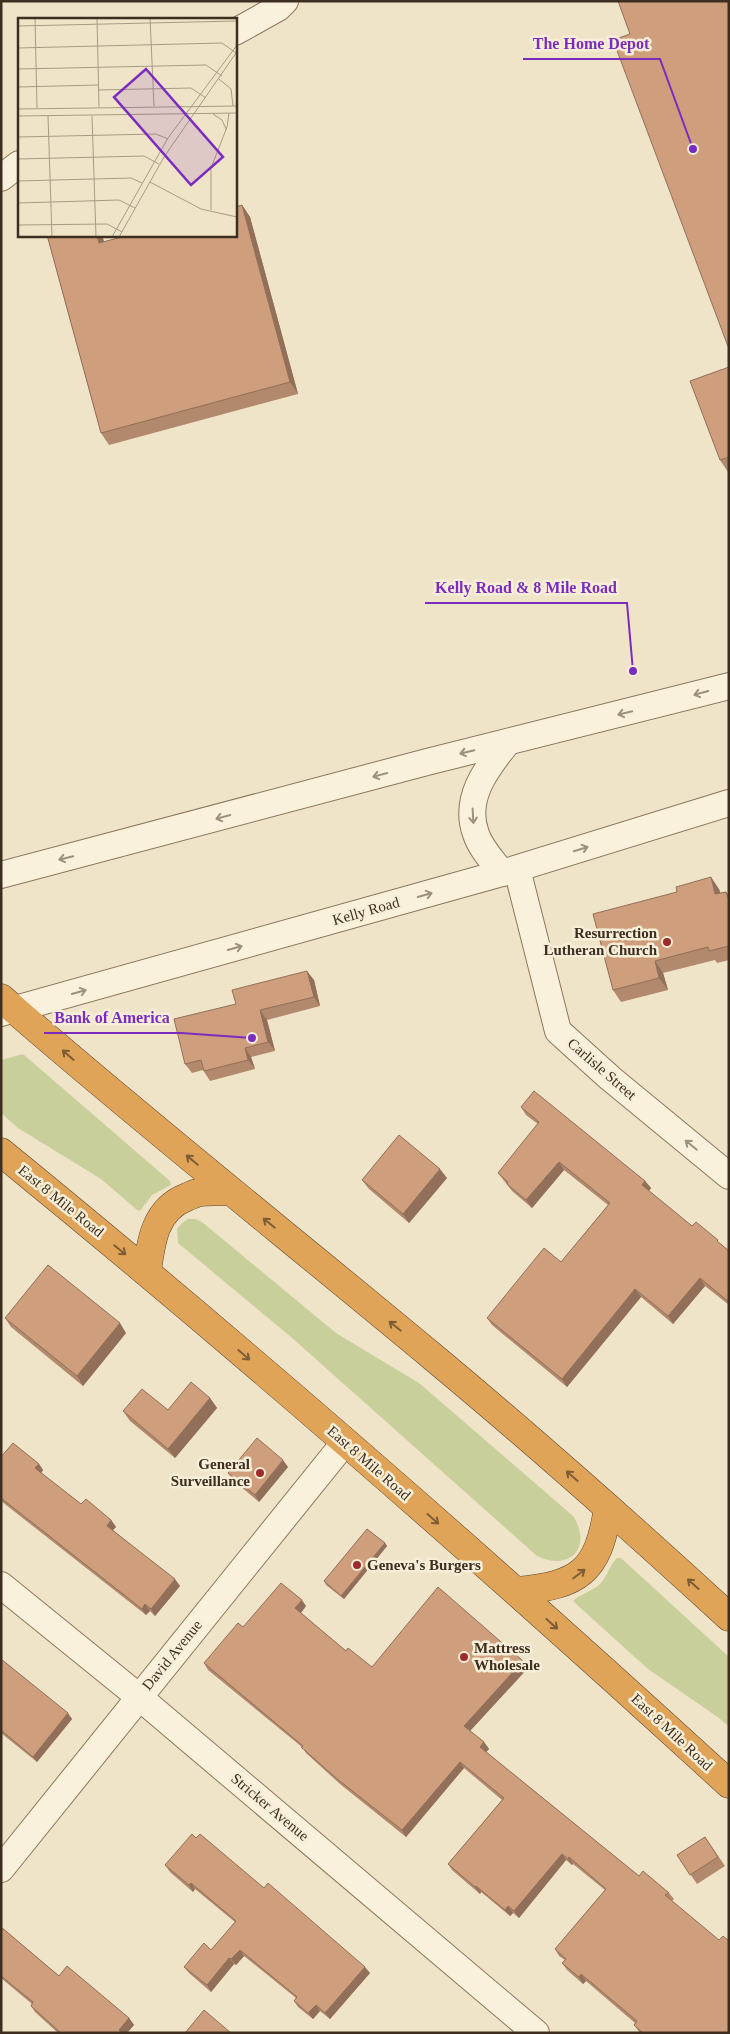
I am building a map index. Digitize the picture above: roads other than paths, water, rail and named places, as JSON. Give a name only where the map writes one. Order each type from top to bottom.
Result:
[{"type":"highway","points":[[6,1007],[433,1357],[608,1508],[729,1617]]},
{"type":"highway","name":"East 8 Mile Road","points":[[1,1152],[147,1272],[345,1442],[516,1591],[729,1784]]},
{"type":"highway","points":[[147,1272],[154,1231],[160,1218],[170,1207],[181,1199],[200,1192],[230,1191]]},
{"type":"highway","points":[[516,1591],[560,1585],[575,1578],[587,1568],[600,1546],[605,1532],[608,1508]]},
{"type":"street","points":[[236,31],[278,8],[285,1]]},
{"type":"street","points":[[1,178],[18,165]]},
{"type":"street","points":[[1,875],[427,762],[729,686]]},
{"type":"street","points":[[507,742],[486,770],[476,790],[472,820],[476,835],[484,849],[510,871]]},
{"type":"street","name":"Kelly Road","points":[[6,1007],[510,871],[729,803]]},
{"type":"street","name":"Carlisle Street","points":[[510,871],[558,1031],[610,1078],[729,1176]]},
{"type":"street","name":"David Avenue","points":[[1,1869],[345,1442]]},
{"type":"street","name":"Stricker Avenue","points":[[1,1585],[139,1696],[536,2033]]},
{"type":"place","name":"The Home Depot","points":[[693,149]]},
{"type":"place","name":"Kelly Road & 8 Mile Road","points":[[633,671]]},
{"type":"place","name":"Resurrection Lutheran Church","points":[[667,942]]},
{"type":"place","name":"Bank of America","points":[[252,1038]]},
{"type":"place","name":"General Surveillance","points":[[260,1473]]},
{"type":"place","name":"Geneva's Burgers","points":[[357,1565]]},
{"type":"place","name":"Mattress Wholesale","points":[[464,1657]]}]
